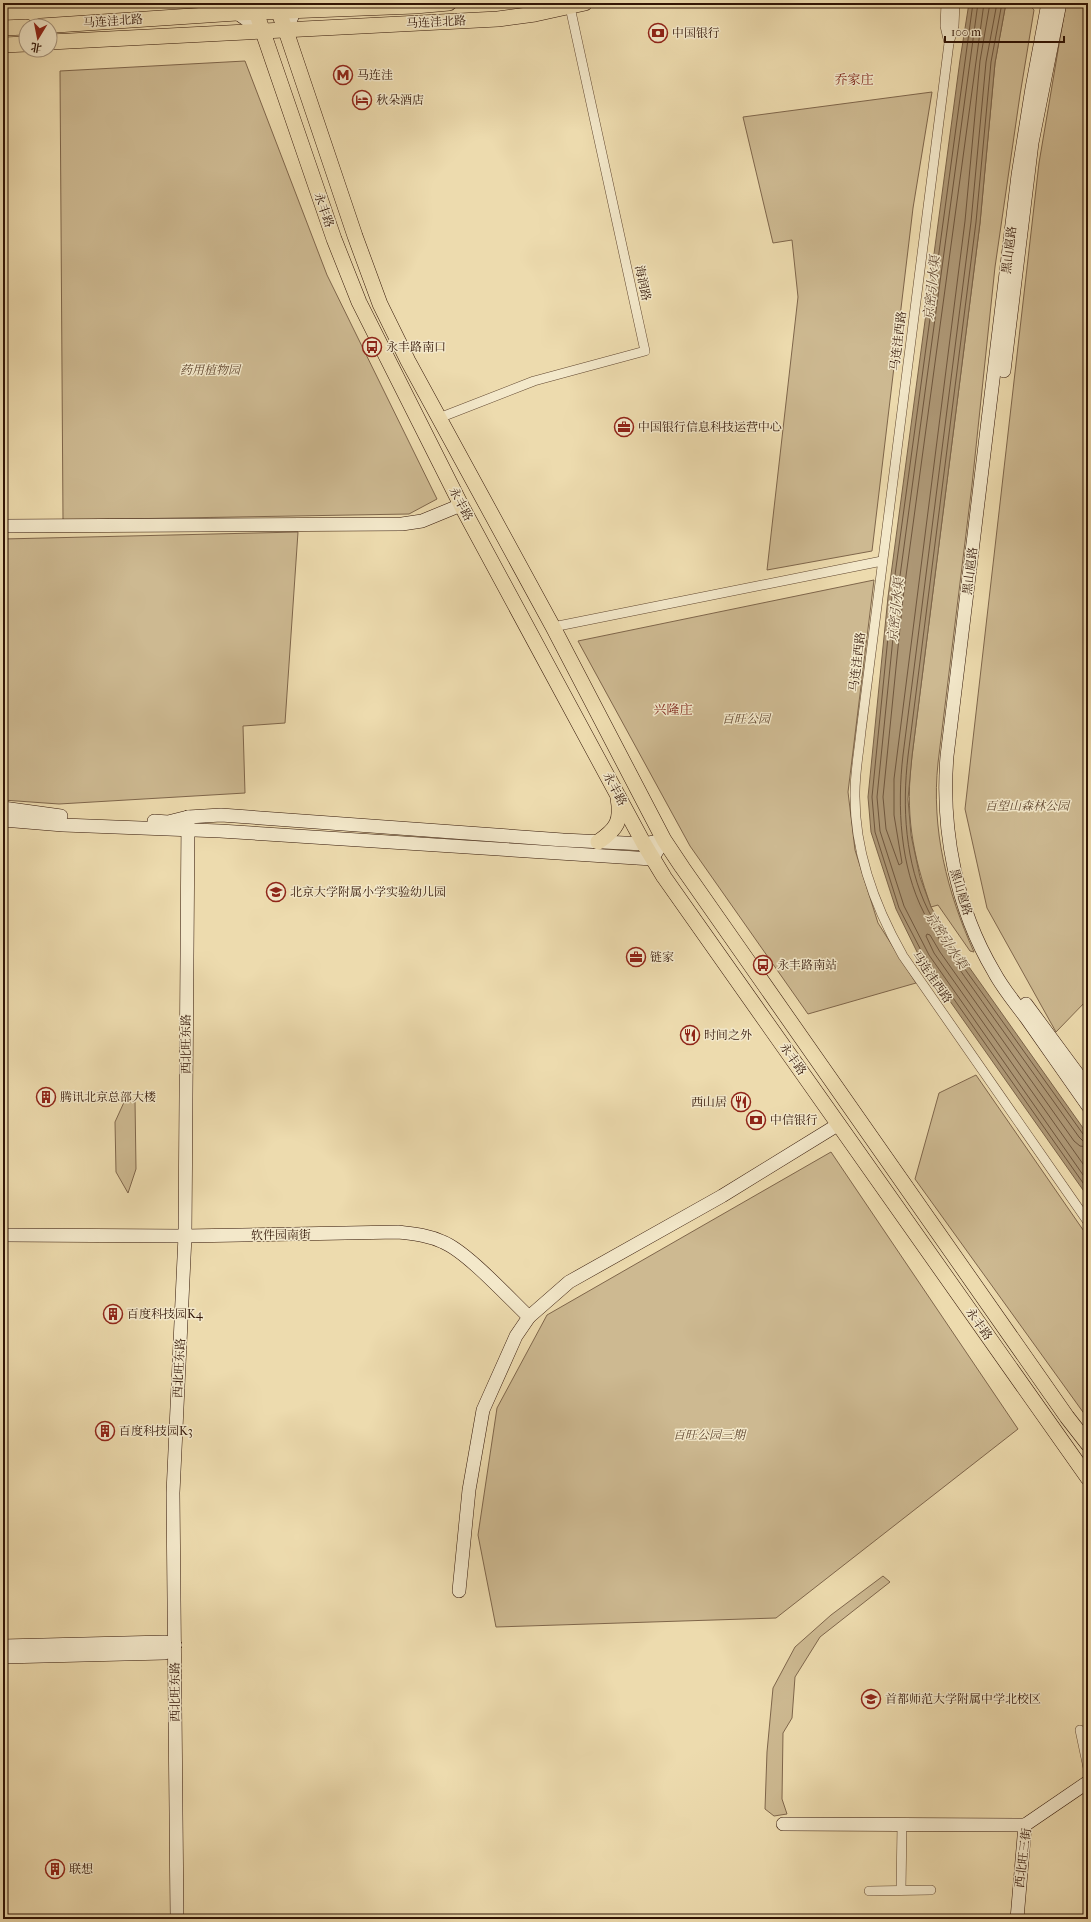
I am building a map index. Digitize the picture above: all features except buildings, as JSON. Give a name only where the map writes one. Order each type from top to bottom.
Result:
[{"type":"main road","name":"马连洼北路","points":[[58,24],[235,8],[415,5],[449,3]]},
{"type":"main road","name":"马连洼北路","points":[[58,42],[498,19],[570,7],[585,3]]},
{"type":"main road","name":"永丰路","points":[[255,8],[345,271],[379,345],[461,505],[616,789],[652,859],[1088,1478]]},
{"type":"main road","name":"永丰路","points":[[277,8],[380,304],[408,361],[553,627],[664,840],[1065,1414],[1088,1444]]},
{"type":"main road","points":[[3,28],[18,27]]},
{"type":"main road","points":[[3,45],[18,44]]},
{"type":"main road","points":[[598,842],[612,832],[619,821],[619,806],[616,789]]},
{"type":"main road","points":[[1035,1403],[1046,1401],[1051,1394]]},
{"type":"main road","points":[[1050,1425],[1056,1418],[1065,1414]]},
{"type":"street","name":"马连洼西路","points":[[946,3],[945,26],[949,43]]},
{"type":"street","name":"马连洼西路","points":[[955,3],[954,26],[949,43],[861,731],[855,792],[857,822],[862,852],[872,888],[890,933],[903,956],[1088,1222]]},
{"type":"street","name":"黑山扈路","points":[[1048,3],[1032,88],[1017,182],[948,756],[946,804],[954,870],[965,910],[985,956],[1002,986],[1088,1106]]},
{"type":"street","name":"黑山扈路","points":[[1060,3],[1032,143],[956,756],[955,791],[956,818],[962,862],[970,897],[986,939],[1000,967],[1088,1088]]},
{"type":"street","points":[[286,31],[292,7]]},
{"type":"street","name":"海润路","points":[[439,418],[534,381],[645,351],[570,7]]},
{"type":"street","points":[[235,8],[264,32]]},
{"type":"street","points":[[3,526],[402,524],[422,521],[461,505]]},
{"type":"street","points":[[553,627],[882,561]]},
{"type":"street","points":[[3,808],[55,816],[168,822],[652,859],[664,840]]},
{"type":"street","points":[[3,820],[63,825],[188,824],[221,815],[598,842],[644,844],[664,840]]},
{"type":"street","name":"西北旺东路","points":[[177,1919],[173,1493],[185,1236],[188,824]]},
{"type":"street","points":[[458,1591],[469,1490],[483,1410],[516,1336],[529,1317],[569,1282],[722,1196],[839,1124]]},
{"type":"street","name":"软件园南街","points":[[3,1235],[185,1236],[398,1232],[422,1234],[445,1242],[463,1255],[529,1317]]},
{"type":"street","points":[[3,1646],[165,1642],[175,1646]]},
{"type":"street","points":[[3,1657],[165,1652],[175,1646]]},
{"type":"street","points":[[1080,1730],[1088,1768]]},
{"type":"street","name":"西北旺三街","points":[[1017,1919],[1025,1825],[1088,1782]]},
{"type":"street","points":[[783,1824],[1025,1825]]},
{"type":"street","points":[[901,1890],[902,1824]]},
{"type":"street","points":[[869,1891],[931,1890]]},
{"type":"green space","points":[[1006,3],[1028,3],[1034,10],[995,267],[972,485],[936,788],[939,836],[943,860],[956,906],[974,952],[970,951],[938,905],[931,907],[924,887],[915,851],[909,796],[912,756],[980,223],[995,63]]},
{"type":"green space","name":"百望山森林公园","points":[[1066,3],[1088,3],[1088,999],[1056,1032],[987,908],[965,809],[1039,163]]},
{"type":"green space","name":"药用植物园","points":[[245,61],[327,275],[437,499],[409,514],[63,520],[60,71]]},
{"type":"green space","points":[[932,92],[913,208],[872,551],[767,570],[798,297],[792,240],[773,243],[743,117]]},
{"type":"green space","points":[[298,532],[285,723],[243,726],[245,793],[59,804],[3,800],[3,539]]},
{"type":"green space","name":"百旺公园","points":[[874,580],[848,792],[855,850],[878,923],[916,983],[808,1014],[690,846],[578,641]]},
{"type":"green space","points":[[976,1075],[1088,1237],[1088,1419],[915,1179],[939,1093]]},
{"type":"green space","points":[[125,1100],[135,1100],[136,1169],[128,1193],[116,1172],[115,1122]]},
{"type":"green space","name":"百旺公园三期","points":[[831,1152],[1018,1429],[776,1618],[496,1627],[478,1535],[497,1408],[547,1315]]},
{"type":"green space","points":[[883,1576],[890,1582],[820,1637],[795,1677],[792,1718],[783,1733],[782,1799],[787,1814],[774,1816],[765,1809],[767,1752],[773,1688],[795,1647],[831,1615]]},
{"type":"water","name":"京密引水渠","points":[[969,3],[1006,3],[995,63],[980,223],[912,756],[908,799],[911,835],[920,877],[931,907],[952,943],[1088,1135],[1088,1197],[921,960],[896,909],[871,832],[868,797],[888,597],[960,60]]},
{"type":"place","name":"中国银行","points":[[658,33]]},
{"type":"place","name":"马连洼","points":[[343,75]]},
{"type":"place","name":"秋朵酒店","points":[[362,100]]},
{"type":"place","name":"永丰路南口","points":[[372,347]]},
{"type":"place","name":"中国银行信息科技运营中心","points":[[624,427]]},
{"type":"place","name":"北京大学附属小学实验幼儿园","points":[[276,892]]},
{"type":"place","name":"链家","points":[[636,957]]},
{"type":"place","name":"永丰路南站","points":[[763,965]]},
{"type":"place","name":"时间之外","points":[[690,1035]]},
{"type":"place","name":"腾讯北京总部大楼","points":[[46,1097]]},
{"type":"place","name":"西山居","points":[[741,1102]]},
{"type":"place","name":"中信银行","points":[[756,1120]]},
{"type":"place","name":"百度科技园K4","points":[[113,1314]]},
{"type":"place","name":"百度科技园K3","points":[[105,1431]]},
{"type":"place","name":"首都师范大学附属中学北校区","points":[[871,1699]]},
{"type":"place","name":"联想","points":[[55,1869]]},
{"type":"district","name":"乔家庄","points":[[854,79]]},
{"type":"district","name":"兴隆庄","points":[[673,709]]}]
